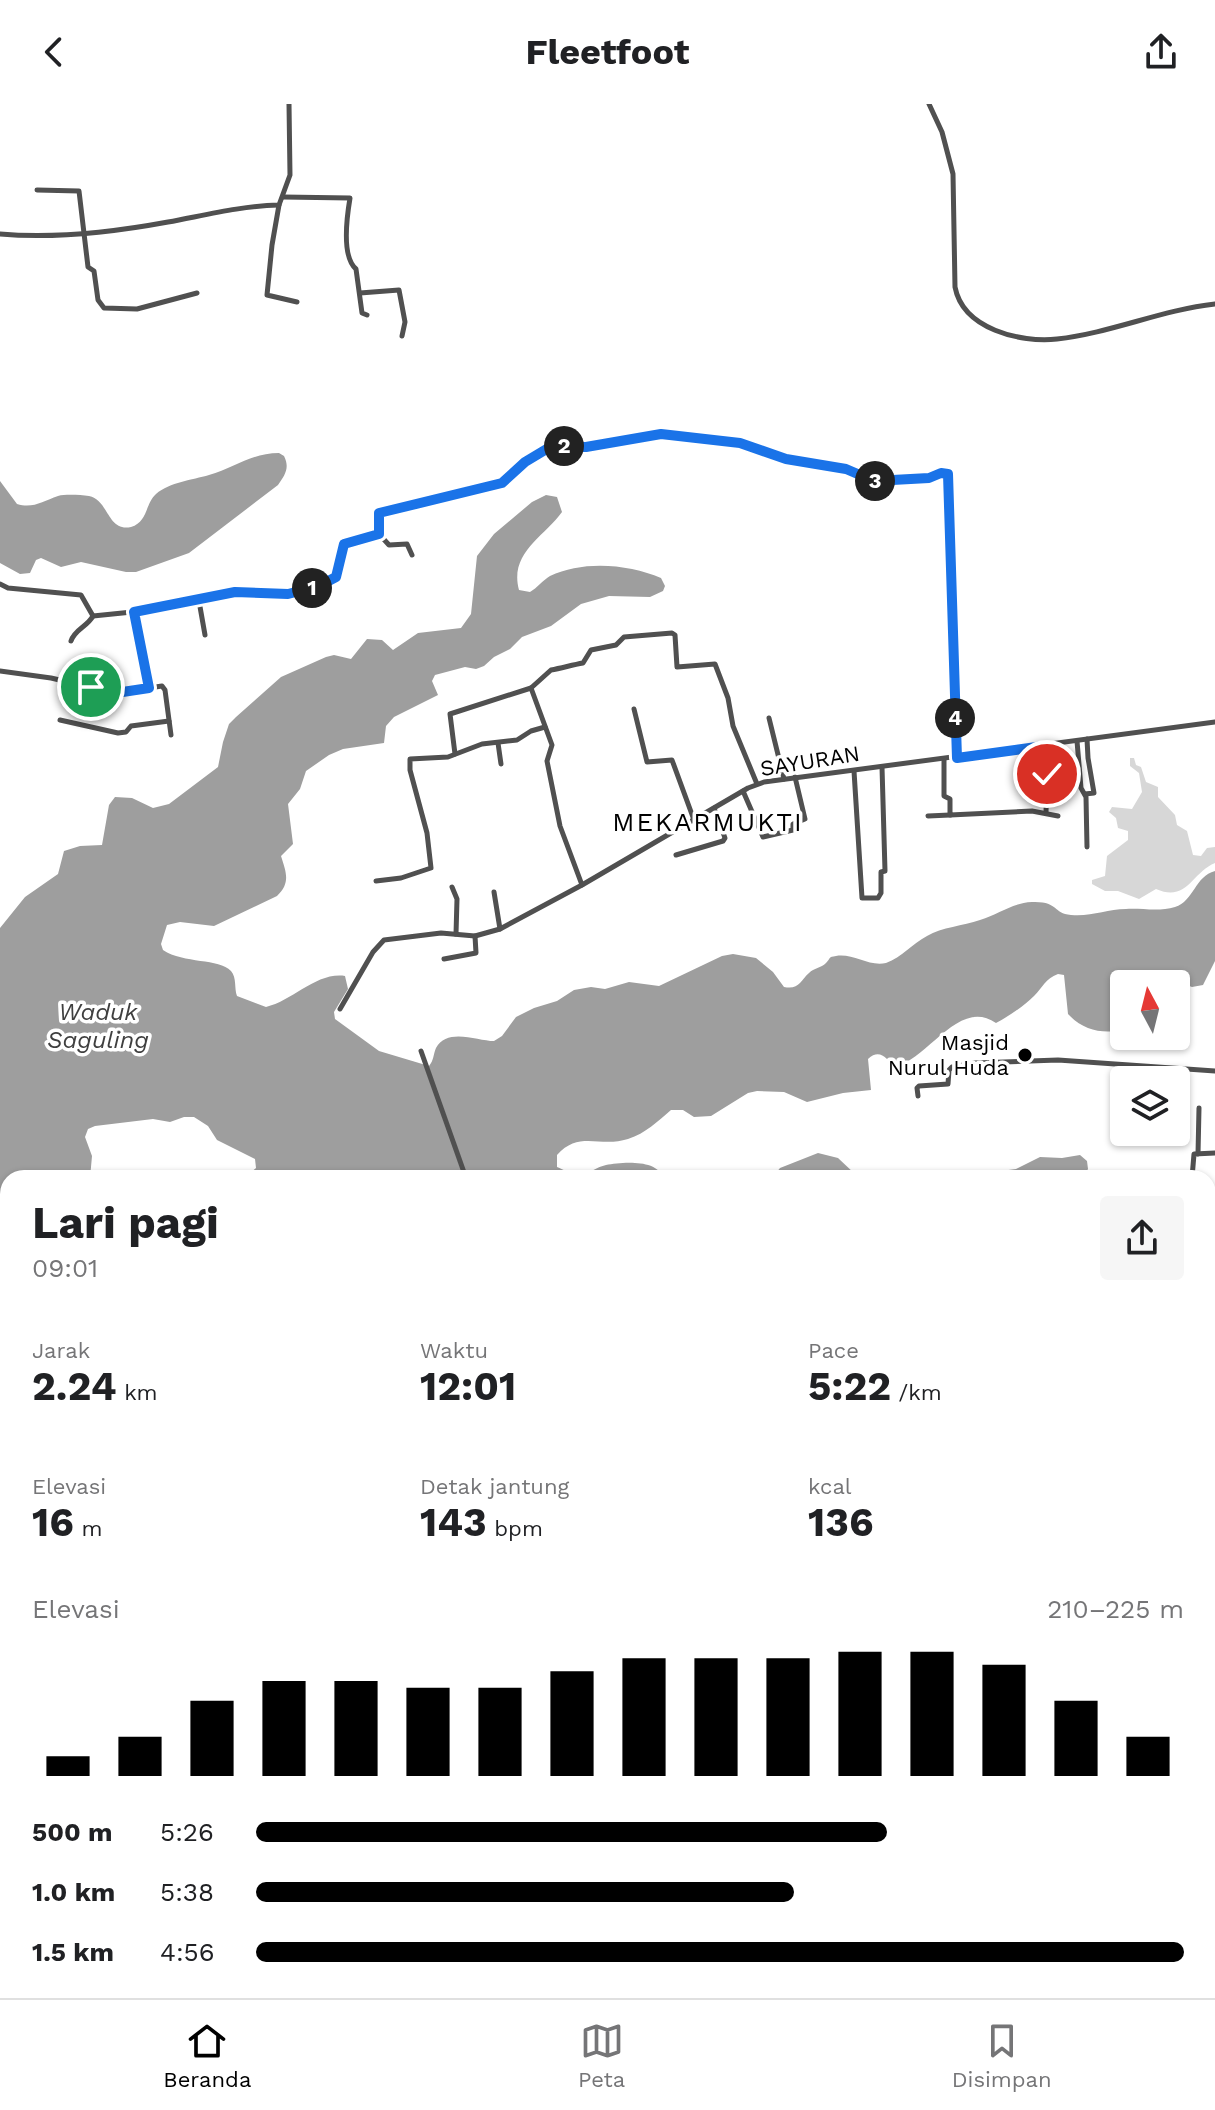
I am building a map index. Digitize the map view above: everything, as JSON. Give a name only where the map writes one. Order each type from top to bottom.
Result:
[{"type":"street","points":[[289,104],[291,171],[279,205],[267,295],[297,302]]},
{"type":"street","points":[[929,104],[945,141],[953,174],[955,287],[961,304],[973,318],[995,330],[1050,340],[1215,304]]},
{"type":"street","points":[[37,190],[79,191],[88,268],[94,271],[98,300],[104,308],[136,309],[197,293]]},
{"type":"street","points":[[283,197],[350,198],[346,227],[349,253],[351,264],[356,269],[362,313],[367,315]]},
{"type":"street","points":[[0,234],[85,233],[239,208],[279,205]]},
{"type":"street","points":[[360,293],[399,290],[405,324],[402,336]]},
{"type":"street","points":[[412,555],[407,544],[389,545],[379,534],[379,513],[502,483],[525,462],[550,447],[586,447],[661,434],[740,443],[786,459],[846,469],[874,481],[929,478],[946,473],[950,480],[957,758]]},
{"type":"street","points":[[93,616],[134,612],[235,592],[288,594],[319,586],[336,577],[344,544],[379,534]]},
{"type":"street","points":[[0,584],[8,588],[81,595],[93,616]]},
{"type":"street","points":[[199,601],[205,635]]},
{"type":"street","points":[[134,612],[149,688]]},
{"type":"street","points":[[71,641],[73,634],[93,616]]},
{"type":"street","points":[[455,754],[450,714],[531,688],[551,670],[583,663],[591,650],[616,645],[624,637],[672,633],[675,635],[677,667],[711,662],[715,665],[728,698],[733,726],[757,784]]},
{"type":"street","points":[[0,671],[51,678],[116,693],[164,688],[171,735]]},
{"type":"street","points":[[531,688],[552,745],[547,761],[556,793],[560,826],[582,885]]},
{"type":"street","points":[[634,709],[647,762],[672,760],[694,820]]},
{"type":"street","points":[[769,718],[784,779]]},
{"type":"street","points":[[60,720],[118,733],[126,732],[131,726],[169,721]]},
{"type":"street","name":"SAYURAN","points":[[340,1009],[373,952],[384,940],[425,934],[475,936],[500,929],[757,784],[1215,722]]},
{"type":"street","points":[[376,881],[401,878],[431,868],[427,833],[410,760],[455,754],[482,744],[517,740],[545,727]]},
{"type":"street","points":[[1085,794],[1094,793],[1087,739]]},
{"type":"street","points":[[1077,741],[1081,788],[1085,794],[1087,847]]},
{"type":"street","points":[[498,743],[501,764]]},
{"type":"street","points":[[1044,746],[1047,765],[1046,813]]},
{"type":"street","points":[[944,759],[944,796],[950,799],[950,815]]},
{"type":"street","points":[[854,771],[862,898],[878,898],[881,893],[880,874],[885,871],[882,767]]},
{"type":"street","points":[[743,791],[763,837],[771,837],[793,830],[793,824],[805,819],[795,777]]},
{"type":"street","points":[[676,855],[725,840],[714,808]]},
{"type":"street","points":[[928,816],[1032,811],[1058,816]]},
{"type":"street","points":[[452,887],[457,899],[456,934]]},
{"type":"street","points":[[494,892],[500,929]]},
{"type":"street","points":[[444,959],[476,953],[475,936]]},
{"type":"street","points":[[421,1051],[463,1170]]},
{"type":"street","points":[[918,1096],[919,1086],[948,1084],[952,1067],[975,1063],[1058,1060],[1215,1071]]},
{"type":"street","points":[[1198,1154],[1199,1108]]},
{"type":"street","points":[[1192,1170],[1193,1155],[1215,1153]]},
{"type":"shaded area","points":[[1130,758],[1134,758],[1136,765],[1141,767],[1146,782],[1158,787],[1158,797],[1175,815],[1177,825],[1187,831],[1193,855],[1201,856],[1207,848],[1215,847],[1215,863],[1175,892],[1156,889],[1139,899],[1118,891],[1105,891],[1092,884],[1092,880],[1105,876],[1107,856],[1128,840],[1128,831],[1118,828],[1116,818],[1109,812],[1112,807],[1132,809],[1142,792],[1139,773],[1130,766]]},
{"type":"water","points":[[279,453],[284,456],[287,468],[278,485],[189,553],[136,572],[81,562],[61,567],[41,558],[36,560],[30,573],[20,574],[0,563],[0,481],[17,504],[33,505],[61,495],[89,496],[101,503],[117,525],[131,527],[141,521],[156,494],[168,487],[260,455]]},
{"type":"water","name":"Waduk Saguling","points":[[546,495],[557,497],[562,512],[523,556],[517,577],[519,590],[530,592],[550,576],[591,566],[621,567],[648,573],[661,578],[665,586],[663,591],[650,597],[609,596],[581,604],[551,626],[522,637],[484,666],[476,669],[465,667],[435,675],[432,681],[438,695],[394,717],[386,726],[384,743],[343,749],[306,771],[300,789],[288,804],[293,844],[281,856],[286,882],[277,896],[214,926],[180,922],[167,925],[161,944],[163,950],[225,967],[234,977],[237,996],[266,1007],[324,978],[345,976],[348,989],[334,1012],[335,1019],[379,1051],[429,1066],[436,1048],[447,1038],[494,1041],[502,1036],[516,1017],[557,1001],[574,990],[591,987],[605,989],[629,982],[659,986],[722,956],[733,954],[756,958],[773,972],[784,987],[793,987],[832,957],[849,956],[873,963],[886,963],[933,933],[1025,903],[1047,903],[1065,914],[1078,915],[1119,909],[1175,907],[1186,900],[1203,878],[1215,871],[1215,961],[1203,985],[1192,987],[1190,970],[1110,970],[1108,1032],[1087,1028],[1068,1014],[1064,975],[1058,974],[1026,1003],[996,1023],[982,1017],[957,1023],[920,1053],[894,1067],[883,1056],[872,1056],[868,1059],[871,1090],[807,1102],[784,1092],[757,1091],[748,1093],[711,1116],[694,1117],[683,1110],[671,1110],[634,1137],[618,1141],[573,1143],[557,1155],[557,1167],[565,1170],[254,1170],[255,1159],[217,1140],[208,1126],[194,1117],[184,1117],[170,1122],[153,1119],[88,1129],[85,1137],[92,1156],[91,1170],[0,1170],[0,928],[25,897],[58,874],[64,851],[80,846],[102,845],[109,805],[115,797],[132,798],[153,808],[169,804],[218,767],[229,724],[281,677],[326,657],[334,655],[351,659],[367,639],[382,640],[393,650],[418,633],[461,628],[471,614],[477,556],[494,534],[532,502]]},
{"type":"water","points":[[818,1153],[838,1158],[851,1170],[778,1170]]},
{"type":"water","points":[[1080,1155],[1087,1161],[1088,1169],[1008,1170],[1040,1157]]},
{"type":"water","name":"Waduk Saguling","points":[[630,1163],[657,1170],[592,1170],[606,1165]]},
{"type":"place","name":"Masjid Nurul Huda","points":[[1025,1055]]},
{"type":"district","name":"MEKARMUKTI","points":[[708,822]]},
{"type":"route","points":[[91,687],[116,693],[149,688],[134,612],[235,592],[288,594],[319,586],[336,577],[344,544],[379,534],[379,513],[502,483],[525,462],[550,447],[586,447],[672,434],[740,443],[786,459],[846,469],[874,481],[948,474],[957,758],[1044,746],[1047,774]]}]
